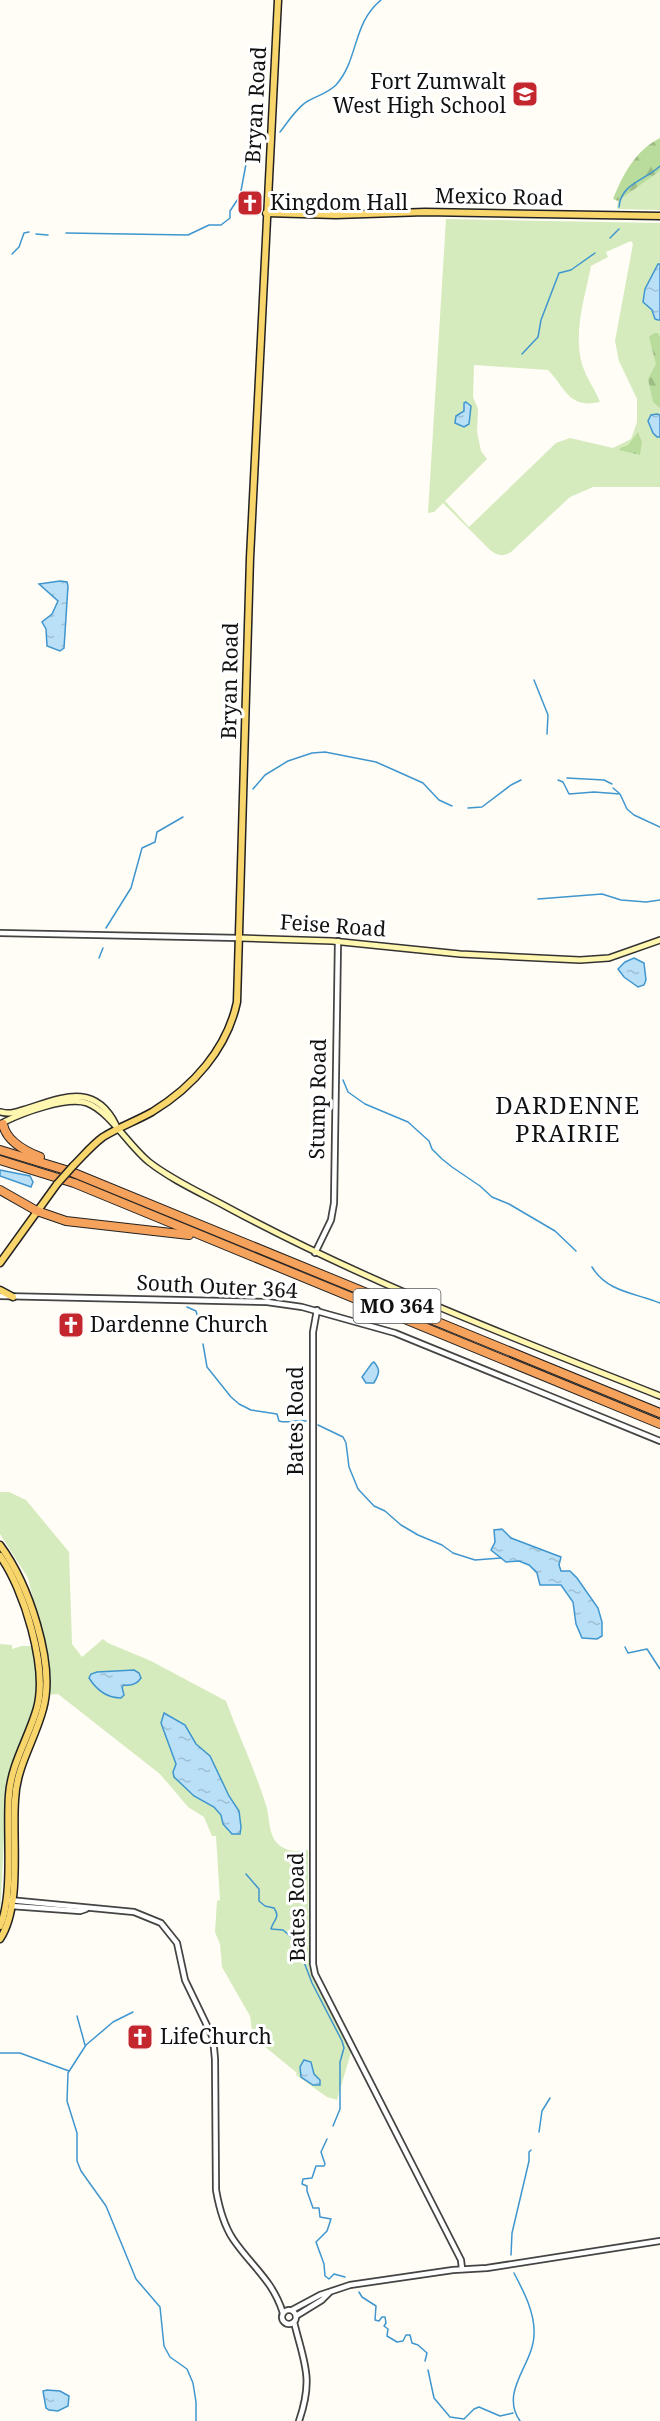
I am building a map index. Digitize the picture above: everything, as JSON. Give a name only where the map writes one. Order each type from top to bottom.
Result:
[{"type":"highway","points":[[2,1124],[8,1136],[24,1149],[85,1178]]},
{"type":"highway","name":"MO 364","points":[[0,1150],[85,1178],[660,1413]]},
{"type":"highway","name":"MO 364","points":[[0,1160],[65,1180],[660,1424]]},
{"type":"highway","points":[[0,1190],[36,1211],[66,1221],[175,1232],[217,1242]]},
{"type":"main road","name":"Bryan Road","points":[[0,1263],[57,1184],[94,1145],[166,1103],[197,1076],[219,1049],[230,1028],[237,1002],[249,584],[278,0]]},
{"type":"main road","name":"Mexico Road","points":[[266,213],[425,212],[660,216]]},
{"type":"main road","points":[[266,230],[272,220],[285,214]]},
{"type":"main road","name":"Feise Road","points":[[240,938],[338,941],[460,954],[593,960],[618,955],[660,940]]},
{"type":"main road","points":[[118,1129],[112,1117],[101,1105],[81,1096],[64,1097],[9,1114],[1,1112],[2,1124],[38,1109],[76,1101],[95,1107],[151,1163],[185,1184],[315,1253],[425,1301],[660,1396]]},
{"type":"main road","points":[[0,1290],[13,1297]]},
{"type":"main road","points":[[0,1545],[23,1582],[44,1655],[47,1678],[43,1710],[15,1790],[9,1903],[0,1926]]},
{"type":"main road","points":[[0,1556],[13,1575],[20,1591],[40,1677],[37,1709],[14,1769],[9,1791],[10,1917],[0,1939]]},
{"type":"street","name":"Feise Road","points":[[0,933],[240,938]]},
{"type":"street","name":"Stump Road","points":[[315,1253],[331,1220],[334,1203],[338,941]]},
{"type":"street","name":"South Outer 364","points":[[0,1296],[267,1302],[317,1310],[406,1337],[660,1440]]},
{"type":"street","name":"Bates Road","points":[[317,1310],[313,1357],[313,1965],[315,1974],[461,2260],[462,2269]]},
{"type":"street","points":[[9,1903],[81,1906],[86,1909],[139,1913],[160,1923],[176,1939],[186,1980],[213,2038],[216,2190],[220,2211],[233,2240],[260,2270],[279,2300],[283,2321],[292,2323]]},
{"type":"street","points":[[283,2313],[320,2295],[352,2284],[462,2269],[487,2268],[660,2241]]},
{"type":"street","points":[[292,2323],[296,2316],[322,2301],[329,2293]]},
{"type":"street","points":[[279,2300],[296,2316]]},
{"type":"street","points":[[292,2323],[303,2348],[308,2383],[299,2421]]},
{"type":"green space","points":[[660,138],[660,170],[618,201],[613,199],[637,156]]},
{"type":"green space","points":[[660,170],[660,210],[617,209],[618,201]]},
{"type":"green space","points":[[446,219],[660,223],[660,487],[593,487],[570,497],[511,552],[503,555],[490,550],[443,503],[434,512],[428,513]],"holes":[[[631,241],[633,244],[615,341],[619,361],[637,399],[637,422],[631,439],[613,448],[570,438],[556,443],[469,527],[445,501],[487,459],[481,451],[477,432],[478,409],[473,397],[474,365],[548,370],[574,400],[589,403],[600,402],[582,364],[579,327],[583,302],[591,266],[608,257],[606,252]]]},
{"type":"green space","points":[[658,333],[660,337],[660,408],[653,402],[648,379],[656,364],[649,337]]},
{"type":"green space","points":[[638,432],[642,442],[640,455],[619,450],[628,445]]},
{"type":"green space","points":[[0,1492],[9,1492],[26,1500],[69,1552],[72,1644],[82,1657],[103,1639],[151,1661],[226,1701],[262,1792],[275,1840],[289,1850],[308,1850],[309,1966],[352,2049],[337,2100],[327,2097],[296,2075],[297,2073],[253,2037],[250,2016],[222,1967],[220,1944],[215,1932],[217,1901],[220,1900],[216,1836],[212,1836],[204,1817],[188,1807],[160,1774],[58,1694],[36,1696],[34,1708],[7,1779],[0,1916],[0,1644],[12,1645],[12,1649],[22,1646],[45,1646],[28,1578],[0,1534]]},
{"type":"water","points":[[660,264],[660,320],[655,319],[652,310],[643,302],[645,289]]},
{"type":"water","points":[[466,402],[471,406],[469,424],[464,427],[455,423],[456,416],[464,411]]},
{"type":"water","points":[[651,415],[660,415],[660,437],[653,433],[648,421]]},
{"type":"water","points":[[67,582],[68,586],[64,648],[60,651],[47,646],[46,629],[42,622],[52,614],[58,601],[39,584]]},
{"type":"water","points":[[634,958],[644,963],[646,980],[644,985],[638,987],[624,977],[618,969],[625,962]]},
{"type":"water","points":[[0,1170],[30,1176],[33,1182],[31,1187],[0,1176]]},
{"type":"water","points":[[374,1362],[378,1370],[377,1377],[374,1383],[366,1383],[362,1377]]},
{"type":"water","points":[[502,1529],[511,1538],[561,1557],[559,1565],[561,1571],[570,1571],[577,1578],[598,1608],[602,1622],[602,1636],[597,1639],[582,1638],[576,1624],[573,1602],[561,1585],[540,1585],[537,1573],[529,1565],[519,1561],[506,1562],[491,1550],[495,1542],[494,1530]]},
{"type":"water","points":[[134,1670],[141,1678],[134,1684],[122,1687],[124,1695],[121,1698],[102,1692],[89,1678],[91,1674],[97,1672]]},
{"type":"water","points":[[164,1713],[185,1725],[196,1744],[210,1756],[229,1796],[239,1811],[240,1834],[232,1834],[223,1824],[221,1815],[214,1807],[194,1796],[174,1777],[176,1764],[161,1723]]},
{"type":"water","points":[[304,2060],[311,2062],[314,2074],[320,2080],[320,2085],[313,2085],[301,2077],[300,2067]]},
{"type":"water","points":[[43,2391],[60,2391],[69,2396],[68,2406],[58,2411],[46,2408]]},
{"type":"waterway","points":[[280,132],[304,104],[336,85],[349,64],[365,20],[381,0]]},
{"type":"waterway","points":[[66,233],[188,235],[209,225],[221,225],[230,218],[230,211],[240,196],[246,164],[253,146]]},
{"type":"waterway","points":[[619,207],[624,192],[660,166]]},
{"type":"waterway","points":[[610,238],[619,229]]},
{"type":"waterway","points":[[12,254],[19,247],[24,233],[29,232]]},
{"type":"waterway","points":[[36,234],[48,235]]},
{"type":"waterway","points":[[522,354],[538,337],[541,320],[559,273],[571,270],[595,253]]},
{"type":"waterway","points":[[534,680],[548,715],[547,734]]},
{"type":"waterway","points":[[253,789],[265,775],[288,761],[312,753],[325,752],[376,762],[423,783],[439,800],[452,806]]},
{"type":"waterway","points":[[567,778],[604,780],[612,784]]},
{"type":"waterway","points":[[468,808],[482,807],[521,780]]},
{"type":"waterway","points":[[558,780],[563,782],[569,794],[594,792],[620,794],[627,809],[634,815],[660,827]]},
{"type":"waterway","points":[[613,788],[619,793]]},
{"type":"waterway","points":[[106,928],[131,888],[142,848],[155,842],[157,832],[183,817]]},
{"type":"waterway","points":[[538,899],[602,894],[621,900],[646,902],[660,900]]},
{"type":"waterway","points":[[99,958],[103,948]]},
{"type":"waterway","points":[[343,1080],[348,1092],[365,1104],[408,1122],[452,1167],[492,1197],[509,1204],[555,1231],[576,1251]]},
{"type":"waterway","points":[[592,1267],[605,1282],[614,1287],[660,1303]]},
{"type":"waterway","points":[[187,1307],[196,1311],[198,1318]]},
{"type":"waterway","points":[[203,1344],[207,1367],[239,1404],[251,1410],[277,1414],[279,1421],[306,1421]]},
{"type":"waterway","points":[[318,1425],[343,1437],[349,1467],[358,1489],[374,1506],[385,1511],[401,1525],[442,1545],[453,1553],[475,1560],[501,1558]]},
{"type":"waterway","points":[[625,1647],[628,1653],[647,1649],[660,1669]]},
{"type":"waterway","points":[[246,1874],[259,1889],[259,1901],[276,1911],[277,1917],[271,1929],[283,1930],[296,1941],[312,1983],[342,2041],[344,2048],[340,2062],[340,2109],[333,2126]]},
{"type":"waterway","points":[[133,2012],[113,2022],[86,2045],[68,2073],[67,2101],[77,2133],[77,2161],[81,2171],[106,2206],[136,2279],[160,2307],[164,2346],[170,2357],[187,2369],[193,2383],[196,2421]]},
{"type":"waterway","points":[[77,2016],[85,2045]]},
{"type":"waterway","points":[[0,2053],[20,2053],[69,2071]]},
{"type":"waterway","points":[[539,2132],[542,2111],[550,2098]]},
{"type":"waterway","points":[[327,2139],[321,2152],[324,2166],[316,2166],[312,2178],[303,2179],[302,2184],[307,2186],[313,2208],[319,2208],[320,2217],[331,2219],[327,2231],[316,2242],[324,2264],[325,2276],[329,2279],[334,2274],[345,2277]]},
{"type":"waterway","points":[[511,2255],[512,2233],[531,2150]]},
{"type":"waterway","points":[[514,2273],[528,2303],[534,2326],[533,2345],[515,2388],[513,2399],[520,2421]]},
{"type":"waterway","points":[[359,2292],[362,2297],[376,2306],[375,2320],[379,2321],[385,2317],[384,2326],[388,2329],[387,2336],[397,2342],[403,2341],[406,2335],[410,2335],[412,2343],[427,2353],[425,2361]]},
{"type":"waterway","points":[[428,2370],[434,2398],[450,2417],[464,2419],[479,2407],[500,2416],[513,2413]]},
{"type":"place","name":"Fort Zumwalt West High School","points":[[525,94]]},
{"type":"place","name":"Kingdom Hall","points":[[250,203]]},
{"type":"place","name":"Dardenne Church","points":[[71,1325]]},
{"type":"place","name":"LifeChurch","points":[[140,2037]]},
{"type":"district","name":"DARDENNE PRAIRIE","points":[[568,1120]]}]
